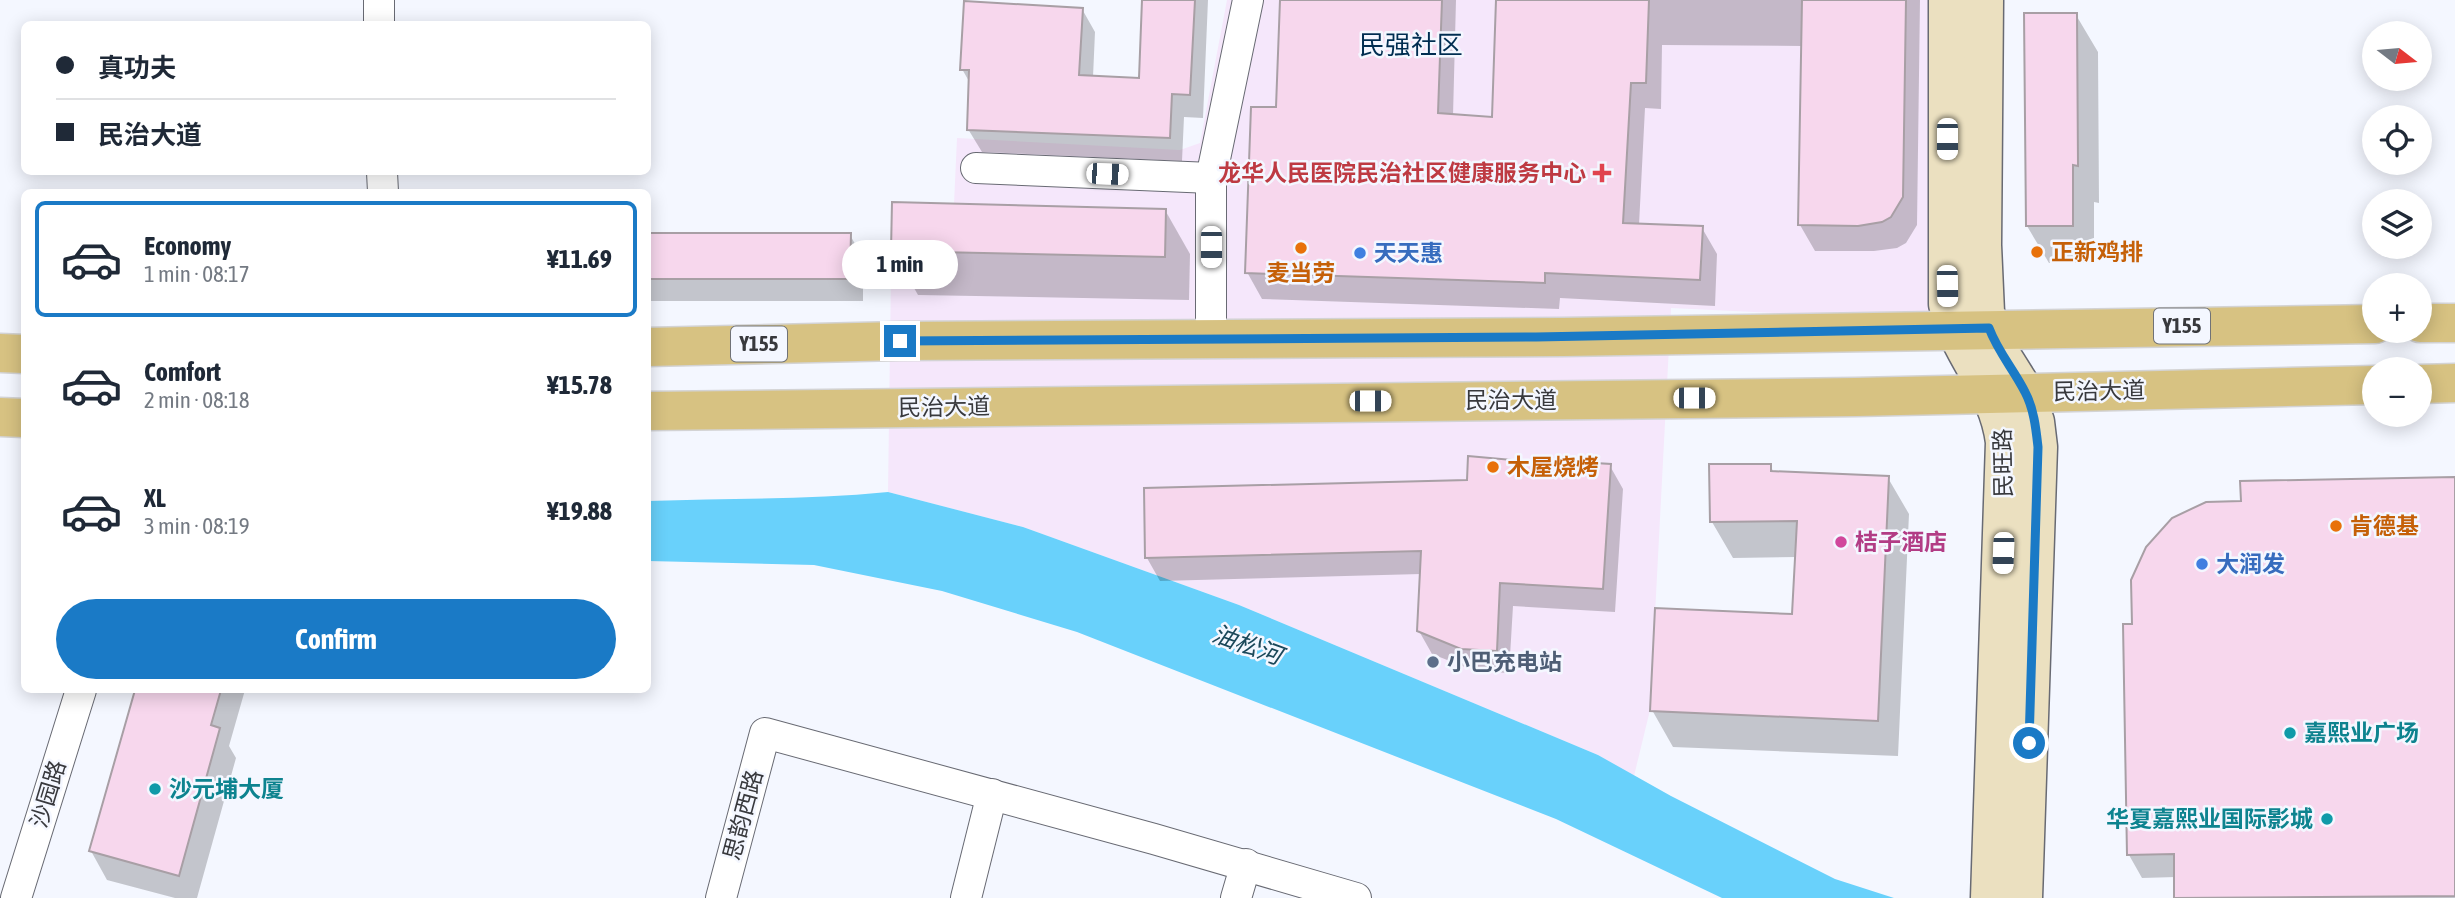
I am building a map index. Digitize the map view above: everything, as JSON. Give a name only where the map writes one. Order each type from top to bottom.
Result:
[{"type":"main road","name":"民旺路","points":[[1948,0],[1948,303],[1972,328],[1996,347],[2009,393],[2037,435],[2038,495],[2023,898]]},
{"type":"main road","name":"民旺路","points":[[1972,328],[1983,285],[1984,0]]},
{"type":"main road","points":[[2432,323],[2455,323]]},
{"type":"main road","name":"Y155","points":[[651,348],[900,341],[1211,340],[2362,324]]},
{"type":"main road","points":[[0,353],[21,354]]},
{"type":"main road","points":[[2432,384],[2455,383]]},
{"type":"main road","name":"民治大道","points":[[651,411],[2009,393],[2362,385]]},
{"type":"main road","name":"民旺路","points":[[1990,898],[2006,472],[2002,416],[2009,393]]},
{"type":"main road","points":[[0,417],[21,418]]},
{"type":"street","points":[[379,0],[379,21]]},
{"type":"street","points":[[1211,340],[1211,178],[1248,0]]},
{"type":"street","points":[[976,168],[1211,178]]},
{"type":"street","name":"沙园路","points":[[16,898],[80,693]]},
{"type":"street","name":"思韵西路","points":[[721,898],[765,733],[992,794]]},
{"type":"street","points":[[966,898],[992,794],[1245,864],[1356,898]]},
{"type":"street","points":[[1236,898],[1245,864]]},
{"type":"shaded area","points":[[1227,0],[1936,0],[1937,321],[1671,308],[1650,710],[1634,776],[1598,755],[1239,605],[1023,527],[888,492],[892,202],[954,204],[957,138],[1180,150],[1200,143]]},
{"type":"water","name":"油松河","points":[[888,492],[1023,527],[1239,605],[1598,755],[1671,796],[1835,879],[1894,898],[1722,898],[1556,819],[1077,632],[942,591],[814,565],[651,561],[651,501]]},
{"type":"building","points":[[1142,0],[1195,0],[1190,95],[1172,94],[1170,138],[967,130],[969,70],[960,70],[964,1],[1083,8],[1079,75],[1139,78]]},
{"type":"building","points":[[1280,0],[1442,0],[1438,113],[1492,117],[1496,0],[1649,0],[1646,83],[1631,83],[1623,223],[1703,226],[1700,280],[1545,273],[1545,283],[1245,273],[1251,107],[1276,107]]},
{"type":"building","points":[[1802,0],[1906,0],[1903,197],[1891,217],[1882,222],[1858,226],[1798,225]]},
{"type":"building","points":[[2024,13],[2077,13],[2078,166],[2073,165],[2073,226],[2026,226]]},
{"type":"building","points":[[892,202],[1166,209],[1165,257],[891,251]]},
{"type":"building","points":[[651,233],[851,233],[850,279],[651,279]]},
{"type":"building","points":[[1468,456],[1546,463],[1546,460],[1611,464],[1603,589],[1500,583],[1497,651],[1461,649],[1417,631],[1421,551],[1145,558],[1144,488],[1467,480]]},
{"type":"building","name":"桔子酒店","points":[[1709,464],[1771,464],[1771,471],[1889,476],[1878,721],[1650,711],[1655,608],[1792,614],[1797,521],[1710,522]]},
{"type":"building","name":"嘉熙业广场","points":[[2455,477],[2455,896],[2174,898],[2174,854],[2127,855],[2123,624],[2132,624],[2131,580],[2146,547],[2172,518],[2206,502],[2241,501],[2240,481]]},
{"type":"building","name":"沙元埔大厦","points":[[134,693],[220,693],[211,725],[220,728],[179,876],[89,851]]},
{"type":"place","name":"龙华人民医院民治社区健康服务中心","points":[[1602,173]]},
{"type":"place","name":"麦当劳","points":[[1301,248]]},
{"type":"place","name":"正新鸡排","points":[[2037,252]]},
{"type":"place","name":"天天惠","points":[[1360,253]]},
{"type":"place","name":"木屋烧烤","points":[[1493,467]]},
{"type":"place","name":"肯德基","points":[[2336,526]]},
{"type":"place","name":"桔子酒店","points":[[1841,542]]},
{"type":"place","name":"大润发","points":[[2202,564]]},
{"type":"place","name":"小巴充电站","points":[[1433,662]]},
{"type":"place","name":"嘉熙业广场","points":[[2290,733]]},
{"type":"place","name":"沙元埔大厦","points":[[155,789]]},
{"type":"place","name":"华夏嘉熙业国际影城","points":[[2327,819]]},
{"type":"district","name":"民强社区","points":[[1411,45]]},
{"type":"route","points":[[900,341],[1536,337],[1989,328],[1996,347],[2025,393],[2035,422],[2038,447],[2029,743]]}]
